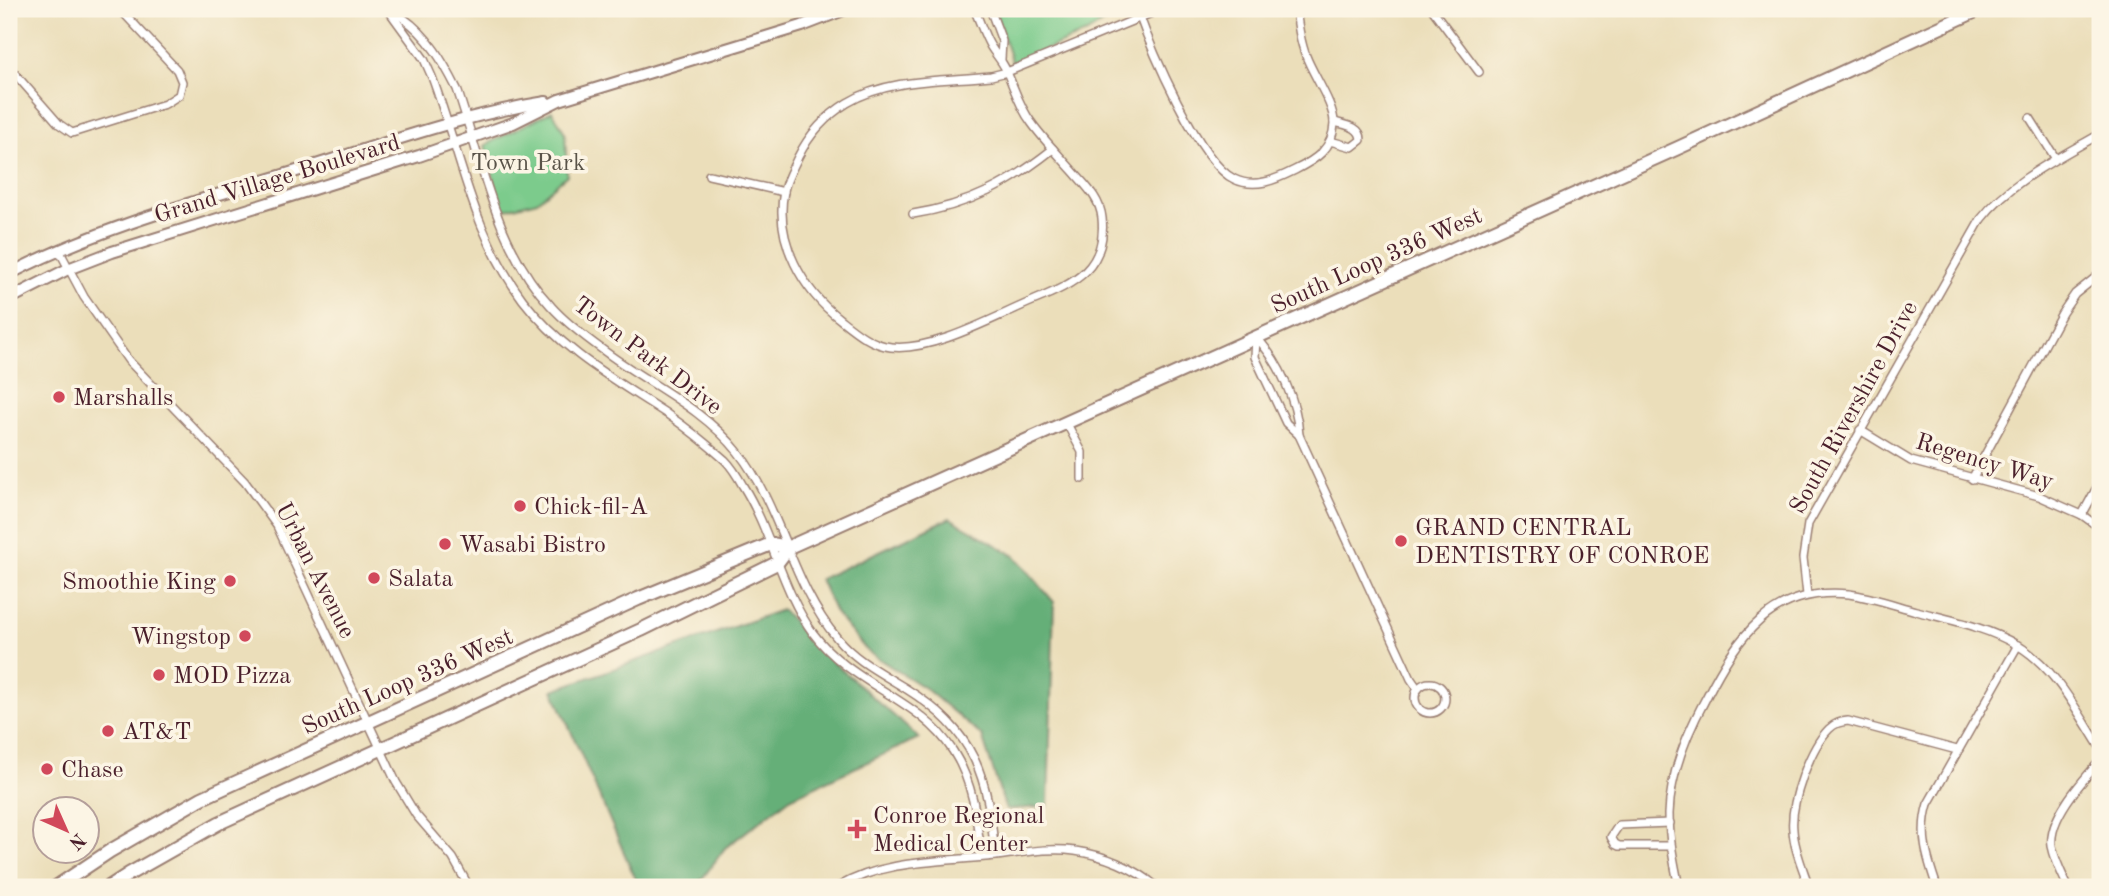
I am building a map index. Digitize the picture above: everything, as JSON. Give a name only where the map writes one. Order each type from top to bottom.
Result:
[{"type":"main road","name":"South Loop 336 West","points":[[109,887],[139,867],[219,823],[641,630],[777,563],[789,547],[1678,148],[1980,9]]},
{"type":"main road","name":"South Loop 336 West","points":[[56,887],[110,851],[202,798],[638,599],[771,544]]},
{"type":"main road","points":[[771,544],[789,547]]},
{"type":"street","points":[[9,67],[59,124],[72,133],[165,104],[179,95],[182,82],[177,70],[120,9]]},
{"type":"street","name":"Town Park Drive","points":[[383,9],[402,17],[425,37],[438,54],[457,89],[498,217],[514,251],[539,292],[562,317],[593,343],[626,367],[671,393],[729,442],[753,474],[821,617],[840,642],[859,659],[942,714],[964,740],[978,766],[986,789],[995,856]]},
{"type":"street","name":"Grand Village Boulevard","points":[[9,274],[59,250],[177,208],[467,118],[559,100],[803,26],[846,9]]},
{"type":"street","points":[[974,9],[990,46],[1001,60],[1007,72],[1030,121],[1098,202],[1102,214],[1100,250],[1085,274],[1062,288],[922,346],[890,347],[859,334],[823,306],[801,278],[792,260],[784,226],[784,192],[792,169],[813,133],[849,102],[883,88],[1007,72],[1138,13],[1161,9]]},
{"type":"street","points":[[990,9],[1002,41],[1001,60]]},
{"type":"street","points":[[1138,13],[1157,59],[1214,164],[1235,180],[1251,184],[1264,183],[1317,158],[1325,151],[1330,141],[1334,122],[1330,106],[1305,54],[1296,9]]},
{"type":"street","points":[[1432,9],[1479,72]]},
{"type":"street","name":"Town Park Drive","points":[[391,13],[424,59],[483,234],[510,282],[540,322],[585,362],[668,415],[726,461],[747,492],[777,563],[802,616],[813,632],[850,671],[919,715],[951,749],[961,764],[972,794],[981,857]]},
{"type":"street","name":"Grand Village Boulevard","points":[[9,299],[68,269],[183,229],[419,156],[513,122],[559,100]]},
{"type":"street","points":[[2030,118],[2056,159]]},
{"type":"street","points":[[1330,141],[1352,147],[1361,140],[1357,129],[1334,122]]},
{"type":"street","name":"South Rivershire Drive","points":[[1807,595],[1803,558],[1808,524],[1981,219],[2012,186],[2100,134]]},
{"type":"street","points":[[913,214],[933,211],[1000,187],[1022,174],[1053,149]]},
{"type":"street","points":[[307,168],[314,188]]},
{"type":"street","points":[[709,175],[784,192]]},
{"type":"street","points":[[177,208],[183,229]]},
{"type":"street","name":"Urban Avenue","points":[[59,250],[100,322],[128,360],[245,482],[277,526],[405,799],[453,858],[469,887]]},
{"type":"street","points":[[1972,478],[2062,313],[2075,294],[2100,274]]},
{"type":"street","points":[[1256,337],[1255,357],[1286,423],[1299,435]]},
{"type":"street","points":[[1256,337],[1270,352],[1298,415],[1299,435],[1418,689]]},
{"type":"street","points":[[1066,422],[1082,452],[1082,479]]},
{"type":"street","name":"Regency Way","points":[[1860,430],[1911,461],[2039,496],[2082,515],[2100,528]]},
{"type":"street","points":[[2082,515],[2100,482]]},
{"type":"street","points":[[1679,887],[1671,846],[1669,812],[1679,760],[1696,717],[1741,638],[1768,613],[1807,595],[1837,593],[1864,597],[1980,628],[2018,645],[2054,678],[2100,747]]},
{"type":"street","points":[[1937,887],[1925,854],[1923,819],[1928,804],[2018,645]]},
{"type":"street","points":[[850,671],[859,659]]},
{"type":"street","points":[[1429,683],[1436,684],[1444,693],[1443,705],[1434,712],[1420,709],[1416,695],[1418,689],[1429,683]]},
{"type":"street","points":[[1809,887],[1795,845],[1793,809],[1802,778],[1830,727],[1848,721],[1957,750]]},
{"type":"street","points":[[2068,887],[2055,859],[2051,842],[2056,823],[2070,796],[2100,761]]},
{"type":"street","points":[[1670,823],[1619,825],[1611,837],[1619,846],[1671,846]]},
{"type":"street","points":[[838,887],[873,871],[902,865],[1072,850],[1112,861],[1132,870],[1157,887]]},
{"type":"green space","points":[[994,9],[1125,9],[1087,33],[1012,63]]},
{"type":"green space","name":"Town Park","points":[[552,111],[565,133],[567,175],[537,201],[502,210],[485,145]]},
{"type":"green space","points":[[950,518],[1015,556],[1054,602],[1048,806],[1006,810],[982,736],[926,689],[868,652],[835,613],[820,579]]},
{"type":"green space","points":[[782,610],[832,661],[919,738],[790,798],[725,848],[696,887],[639,887],[553,690]]},
{"type":"place","name":"Marshalls","points":[[59,397]]},
{"type":"place","name":"Chick-fil-A","points":[[520,506]]},
{"type":"place","name":"GRAND CENTRAL DENTISTRY OF CONROE","points":[[1401,541]]},
{"type":"place","name":"Wasabi Bistro","points":[[445,544]]},
{"type":"place","name":"Salata","points":[[374,578]]},
{"type":"place","name":"Smoothie King","points":[[230,581]]},
{"type":"place","name":"Wingstop","points":[[245,636]]},
{"type":"place","name":"MOD Pizza","points":[[159,675]]},
{"type":"place","name":"AT&T","points":[[108,731]]},
{"type":"place","name":"Chase","points":[[47,769]]},
{"type":"place","name":"Conroe Regional Medical Center","points":[[857,829]]}]
